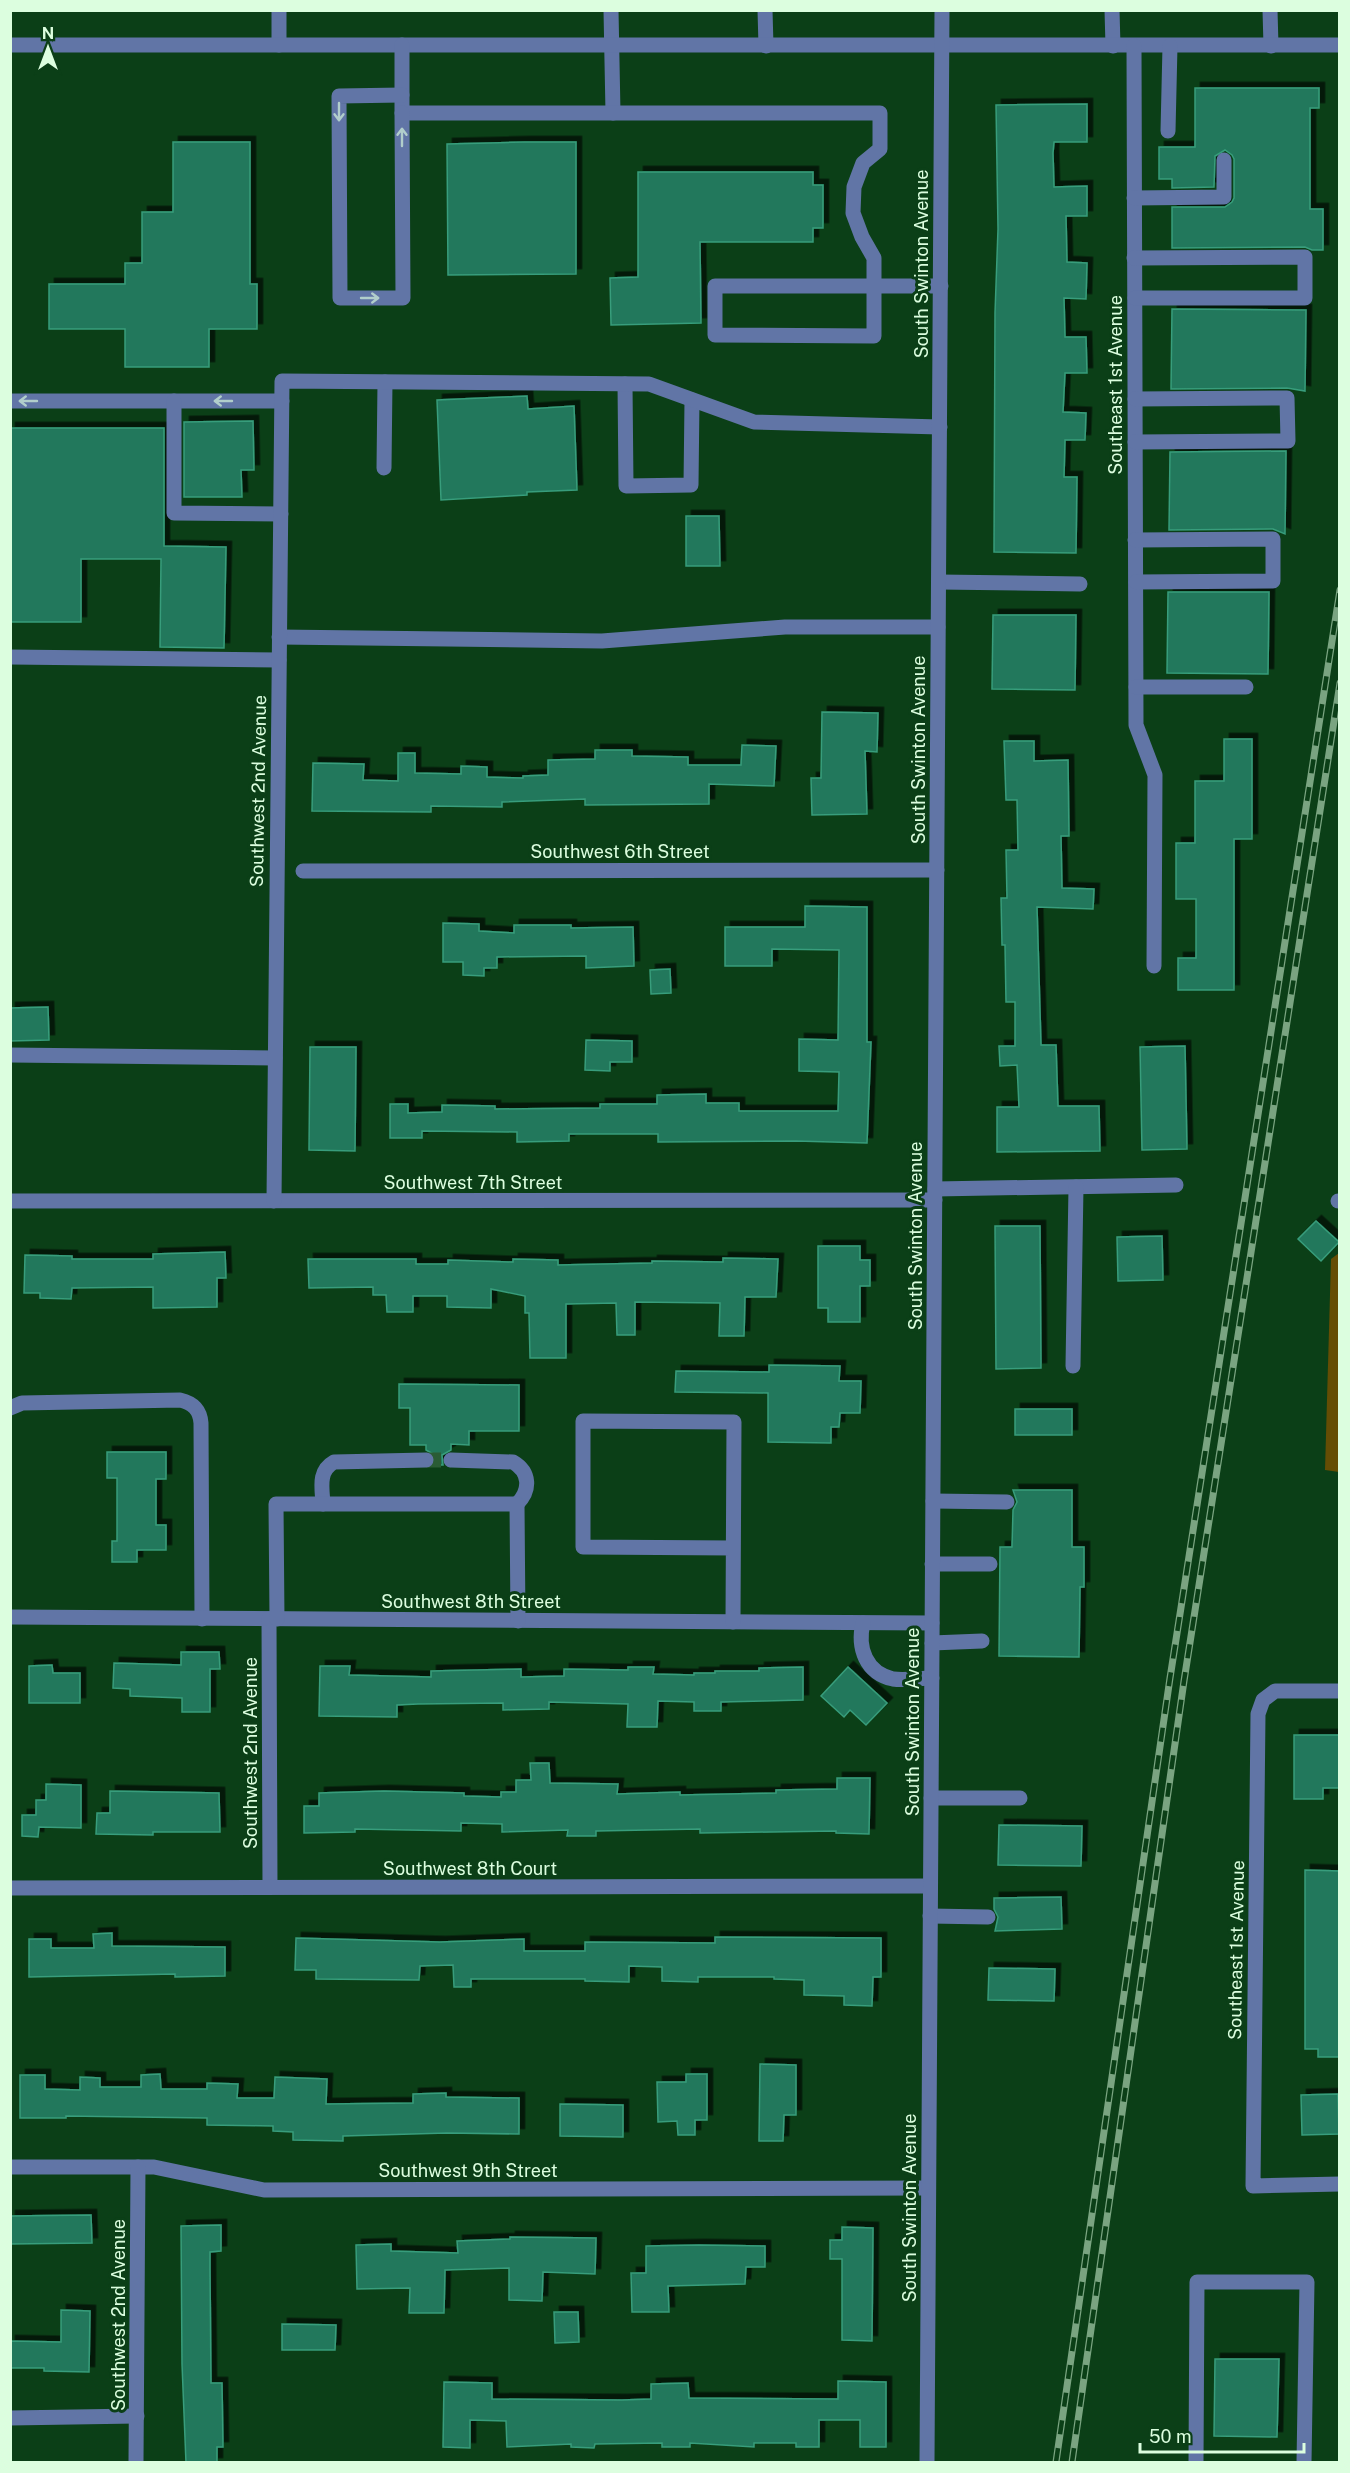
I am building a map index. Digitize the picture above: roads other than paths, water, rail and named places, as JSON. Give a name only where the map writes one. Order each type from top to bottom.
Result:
[{"type":"street","points":[[279,10],[279,45]]},
{"type":"street","points":[[611,10],[613,113]]},
{"type":"street","points":[[765,10],[766,46]]},
{"type":"street","name":"South Swinton Avenue","points":[[927,2463],[942,10]]},
{"type":"street","points":[[1112,10],[1113,46]]},
{"type":"street","points":[[1270,10],[1271,46]]},
{"type":"street","points":[[10,45],[1340,45]]},
{"type":"street","points":[[402,45],[403,298],[340,298],[339,96],[402,95]]},
{"type":"street","name":"Southeast 1st Avenue","points":[[1134,46],[1136,725],[1155,775],[1154,966]]},
{"type":"street","points":[[1168,131],[1170,46]]},
{"type":"street","points":[[402,113],[880,113],[880,149],[863,163],[854,187],[853,213],[862,237],[874,258],[874,286],[874,336],[715,335],[715,286],[874,286],[941,286]]},
{"type":"street","points":[[1134,198],[1224,197],[1224,160]]},
{"type":"street","points":[[1134,258],[1305,257],[1305,298],[1135,298]]},
{"type":"street","name":"Southwest 2nd Avenue","points":[[274,1202],[282,381],[385,382]]},
{"type":"street","points":[[384,468],[385,382],[649,384],[754,422],[940,427]]},
{"type":"street","points":[[625,384],[626,486],[691,485],[692,400]]},
{"type":"street","points":[[1135,399],[1287,398],[1288,430],[1288,441],[1135,442]]},
{"type":"street","points":[[10,401],[282,401]]},
{"type":"street","points":[[174,401],[174,513],[281,514]]},
{"type":"street","points":[[1135,540],[1273,539],[1273,581],[1136,582]]},
{"type":"street","points":[[939,582],[1080,584]]},
{"type":"street","points":[[279,638],[602,641],[785,627],[938,627]]},
{"type":"street","points":[[10,657],[279,660]]},
{"type":"street","points":[[1136,687],[1246,687]]},
{"type":"street","name":"Southwest 6th Street","points":[[303,872],[937,870]]},
{"type":"street","points":[[10,1054],[275,1058]]},
{"type":"street","name":"Southwest 7th Street","points":[[10,1202],[274,1202],[935,1195],[1076,1187],[1176,1185]]},
{"type":"street","points":[[1073,1366],[1076,1187]]},
{"type":"street","points":[[10,1408],[22,1403],[180,1400],[193,1405],[198,1410],[201,1424],[202,1619]]},
{"type":"street","points":[[733,1548],[583,1547],[583,1421],[734,1422],[733,1622]]},
{"type":"street","points":[[426,1460],[334,1462],[324,1470],[322,1476],[322,1504],[517,1504]]},
{"type":"street","points":[[451,1460],[513,1462],[524,1471],[528,1485],[517,1504],[519,1621]]},
{"type":"street","points":[[933,1501],[1007,1502]]},
{"type":"street","name":"Southwest 2nd Avenue","points":[[270,1887],[276,1504],[322,1504]]},
{"type":"street","points":[[932,1564],[990,1564]]},
{"type":"street","name":"Southwest 8th Street","points":[[10,1617],[932,1623]]},
{"type":"street","points":[[863,1623],[861,1647],[865,1659],[873,1668],[894,1679],[932,1678]]},
{"type":"street","points":[[932,1643],[982,1641]]},
{"type":"street","name":"Southeast 1st Avenue","points":[[1340,1691],[1275,1691],[1263,1700],[1258,1714],[1253,2186],[1340,2184]]},
{"type":"street","points":[[931,1798],[1020,1798]]},
{"type":"street","name":"Southwest 8th Court","points":[[10,1888],[930,1886]]},
{"type":"street","points":[[930,1916],[988,1917]]},
{"type":"street","name":"Southwest 9th Street","points":[[10,2167],[154,2167],[264,2190],[928,2188]]},
{"type":"street","name":"Southwest 2nd Avenue","points":[[136,2463],[138,2167]]},
{"type":"street","points":[[1196,2463],[1197,2282],[1306,2282],[1304,2463]]},
{"type":"street","points":[[10,2418],[137,2416]]},
{"type":"tunnel","points":[[426,1460],[451,1460]]},
{"type":"railway","points":[[1056,2462],[1170,1678],[1340,590]]},
{"type":"railway","points":[[1072,2462],[1184,1681],[1340,683]]}]
